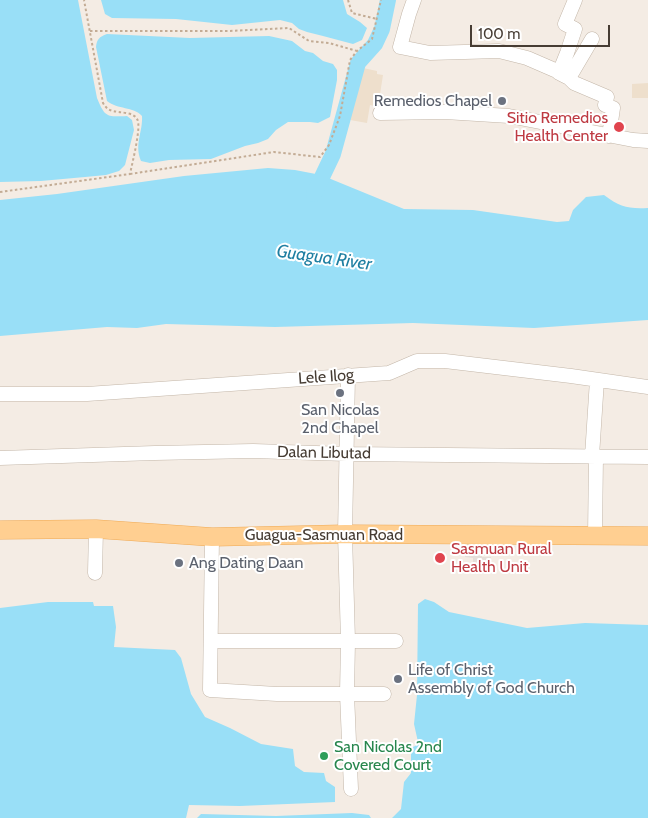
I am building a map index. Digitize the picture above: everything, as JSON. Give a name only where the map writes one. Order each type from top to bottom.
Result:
[{"type":"main road","name":"Guagua-Sasmuan Road","points":[[0,530],[96,529],[212,537],[345,534],[648,536]]},
{"type":"street","points":[[414,0],[400,47],[430,53],[499,51],[533,60],[557,71],[574,83],[607,97],[605,105],[613,108],[609,136]]},
{"type":"street","points":[[564,76],[567,53],[575,29],[565,24],[575,0]]},
{"type":"street","points":[[564,76],[592,39]]},
{"type":"street","points":[[380,113],[445,112],[509,116],[609,136],[648,141]]},
{"type":"street","name":"Lele Ilog","points":[[0,394],[86,394],[161,390],[389,373],[417,361],[445,361],[648,387]]},
{"type":"street","points":[[348,375],[345,534],[348,641],[347,694],[351,789]]},
{"type":"street","points":[[595,536],[594,456],[597,380]]},
{"type":"street","name":"Dalan Libutad","points":[[0,458],[243,451],[648,457]]},
{"type":"street","points":[[95,573],[96,529]]},
{"type":"street","points":[[212,537],[210,690],[277,694],[384,694]]},
{"type":"street","points":[[211,641],[396,641]]},
{"type":"path","points":[[84,0],[102,103],[112,111],[132,115],[139,122],[130,174]]},
{"type":"path","points":[[348,0],[352,13],[377,19]]},
{"type":"path","points":[[0,192],[274,152],[320,157],[329,145],[340,116],[350,60],[357,51],[372,39],[381,0]]},
{"type":"path","points":[[90,31],[229,31],[289,28],[308,42],[329,43],[357,51]]},
{"type":"shaded area","points":[[363,68],[377,71],[377,74],[383,75],[378,107],[370,105],[367,123],[350,120]]},
{"type":"shaded area","points":[[648,83],[648,98],[632,98],[632,84]]},
{"type":"shaded area","points":[[465,544],[482,544],[482,557],[491,557],[491,574],[473,574],[473,558],[465,557]]},
{"type":"water","points":[[0,0],[78,0],[97,98],[104,112],[110,116],[127,116],[132,120],[134,130],[125,165],[119,171],[106,175],[85,177],[0,182]]},
{"type":"water","points":[[101,0],[343,0],[347,14],[367,28],[362,40],[353,44],[307,32],[299,29],[292,23],[280,20],[232,25],[176,19],[112,18],[105,14]]},
{"type":"water","points":[[107,34],[190,38],[269,36],[292,41],[305,51],[313,53],[323,61],[333,64],[337,70],[330,117],[318,123],[288,122],[276,130],[268,139],[211,159],[169,160],[150,163],[141,161],[138,149],[142,116],[107,101],[96,47],[99,39]]},
{"type":"water","name":"Guagua River","points":[[268,168],[295,170],[321,175],[404,209],[473,210],[557,222],[569,221],[573,210],[586,197],[604,195],[624,206],[648,208],[648,320],[534,328],[413,323],[275,327],[166,324],[137,328],[107,327],[0,336],[0,200],[184,176]]},
{"type":"water","points":[[425,599],[434,602],[449,612],[527,628],[585,623],[648,625],[648,818],[392,818],[401,809],[404,782],[411,773],[411,748],[417,745],[418,742],[414,724],[417,695],[418,604]]},
{"type":"water","points":[[48,602],[93,602],[94,606],[113,606],[116,627],[114,647],[175,650],[181,658],[191,694],[205,717],[261,744],[293,749],[295,766],[304,772],[324,773],[326,781],[335,787],[335,802],[240,806],[189,805],[186,818],[0,818],[0,608]]},
{"type":"water","points":[[352,813],[369,815],[371,818],[197,818],[201,814],[276,816]]},
{"type":"waterway","points":[[314,194],[333,154],[358,63],[375,44],[382,29],[388,0]]},
{"type":"place","name":"Remedios Chapel","points":[[502,101]]},
{"type":"place","name":"Sitio Remedios Health Center","points":[[619,127]]},
{"type":"place","name":"San Nicolas 2nd Chapel","points":[[340,393]]},
{"type":"place","name":"Sasmuan Rural Health Unit","points":[[440,558]]},
{"type":"place","name":"Ang Dating Daan","points":[[179,563]]},
{"type":"place","name":"Life of Christ Assembly of God Church","points":[[398,679]]},
{"type":"place","name":"San Nicolas 2nd Covered Court","points":[[324,756]]}]
